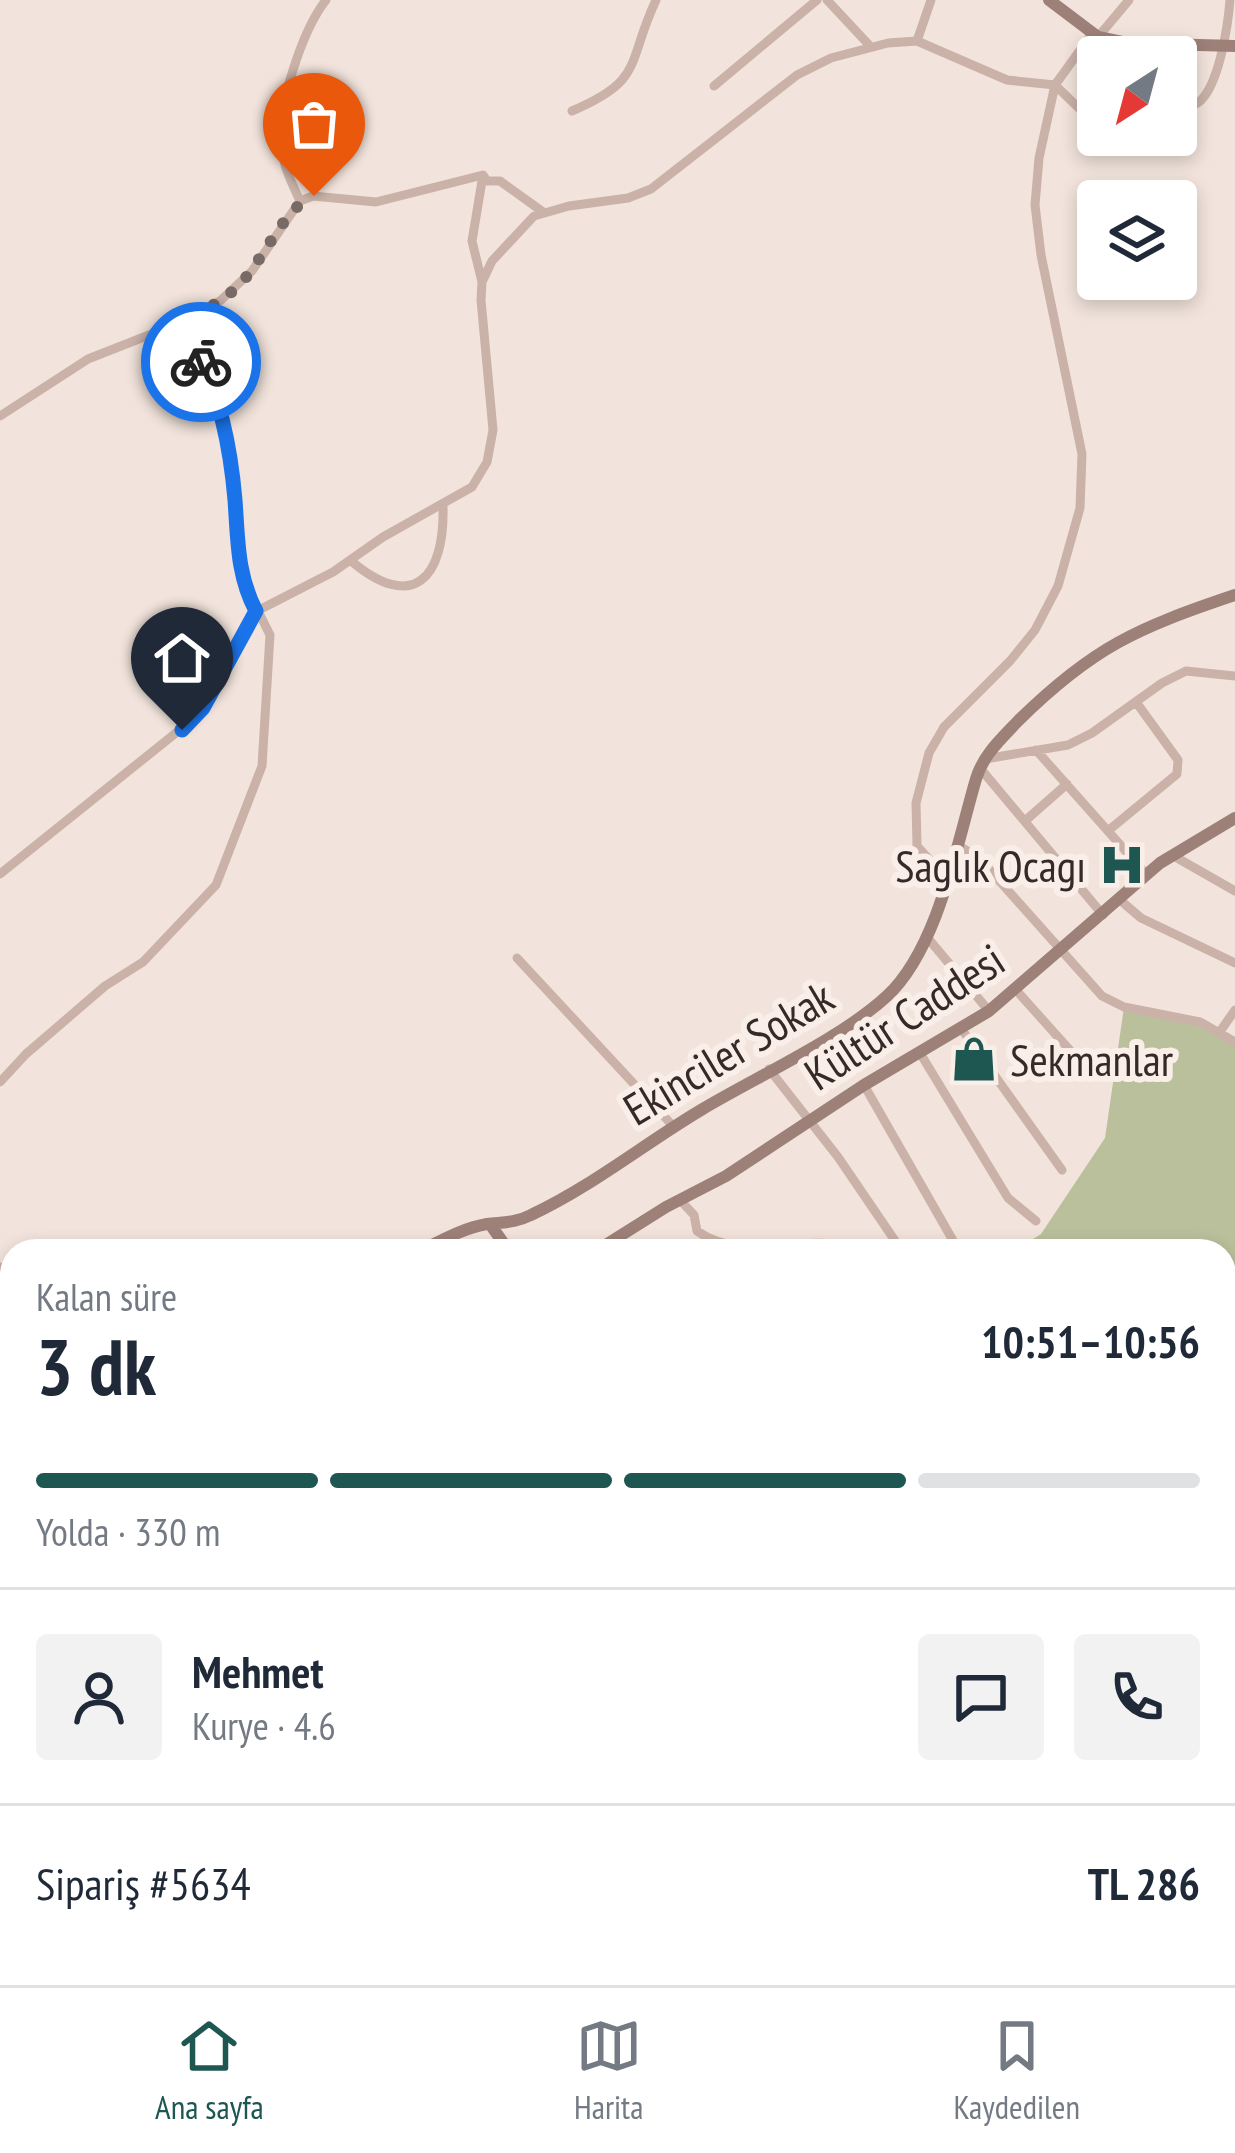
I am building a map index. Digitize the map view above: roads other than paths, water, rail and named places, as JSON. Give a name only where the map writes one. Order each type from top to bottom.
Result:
[{"type":"street","points":[[300,201],[284,162],[280,129],[308,30],[326,0]]},
{"type":"street","points":[[572,111],[607,96],[626,79],[656,0]]},
{"type":"street","points":[[714,86],[818,0]]},
{"type":"street","points":[[827,0],[870,46]]},
{"type":"street","points":[[917,41],[931,0]]},
{"type":"street","points":[[1048,0],[1095,36],[1129,0]]},
{"type":"street","points":[[1197,102],[1229,45],[1230,0]]},
{"type":"street","points":[[482,282],[515,232],[543,212],[628,198],[651,189],[797,75],[870,46],[917,41],[1007,80],[1054,85],[1077,107]]},
{"type":"street","points":[[1197,44],[1229,45]]},
{"type":"street","points":[[948,880],[917,846],[916,803],[926,763],[944,727],[1035,630],[1058,586],[1080,508],[1082,454],[1035,221],[1039,158],[1054,85],[1077,58]]},
{"type":"street","points":[[0,416],[88,359],[177,324],[220,301],[242,283],[300,201],[314,196],[376,202],[483,176]]},
{"type":"street","points":[[483,176],[487,181],[500,181],[543,212]]},
{"type":"street","points":[[0,874],[197,716],[256,611],[314,584],[382,537],[472,488],[481,477],[493,430],[481,319],[482,282],[472,241],[483,176]]},
{"type":"street","points":[[0,1082],[90,998],[142,962],[216,885],[262,766],[272,644],[241,577],[235,493],[216,393],[177,324]]},
{"type":"street","points":[[350,560],[385,584],[405,587],[422,581],[439,558],[443,506]]},
{"type":"street","points":[[982,764],[1060,681],[1108,645],[1150,624],[1235,595]]},
{"type":"street","points":[[982,764],[1068,745],[1093,734],[1186,671],[1235,676]]},
{"type":"street","points":[[1109,830],[1177,774],[1178,760],[1136,702]]},
{"type":"street","points":[[1036,750],[1147,875]]},
{"type":"street","points":[[982,764],[1103,915]]},
{"type":"street","name":"Ekinciler Sokak","points":[[451,1239],[490,1224],[510,1224],[559,1201],[888,996],[926,936],[961,847],[982,764]]},
{"type":"street","points":[[1026,820],[1067,784]]},
{"type":"street","name":"Kültür Caddesi","points":[[616,1239],[726,1176],[988,1011],[1172,854],[1235,818]]},
{"type":"street","points":[[961,847],[979,858],[1102,996],[1124,1007],[1200,1022],[1235,1042]]},
{"type":"street","points":[[1172,854],[1235,891]]},
{"type":"street","points":[[1120,900],[1141,918],[1235,963]]},
{"type":"street","points":[[926,936],[988,1011]]},
{"type":"street","points":[[517,958],[673,1126]]},
{"type":"street","points":[[1016,990],[1093,1076]]},
{"type":"street","points":[[1219,1033],[1235,1010]]},
{"type":"street","points":[[960,1027],[1062,1170]]},
{"type":"street","points":[[920,1053],[1009,1198],[1036,1221]]},
{"type":"street","points":[[769,1069],[894,1239]]},
{"type":"street","points":[[864,1085],[952,1239]]},
{"type":"street","points":[[680,1200],[694,1215],[697,1231],[708,1239]]},
{"type":"street","points":[[490,1224],[501,1239]]},
{"type":"place","name":"Saglık Ocagı","points":[[1122,865]]},
{"type":"place","name":"Sekmanlar","points":[[974,1059]]}]
